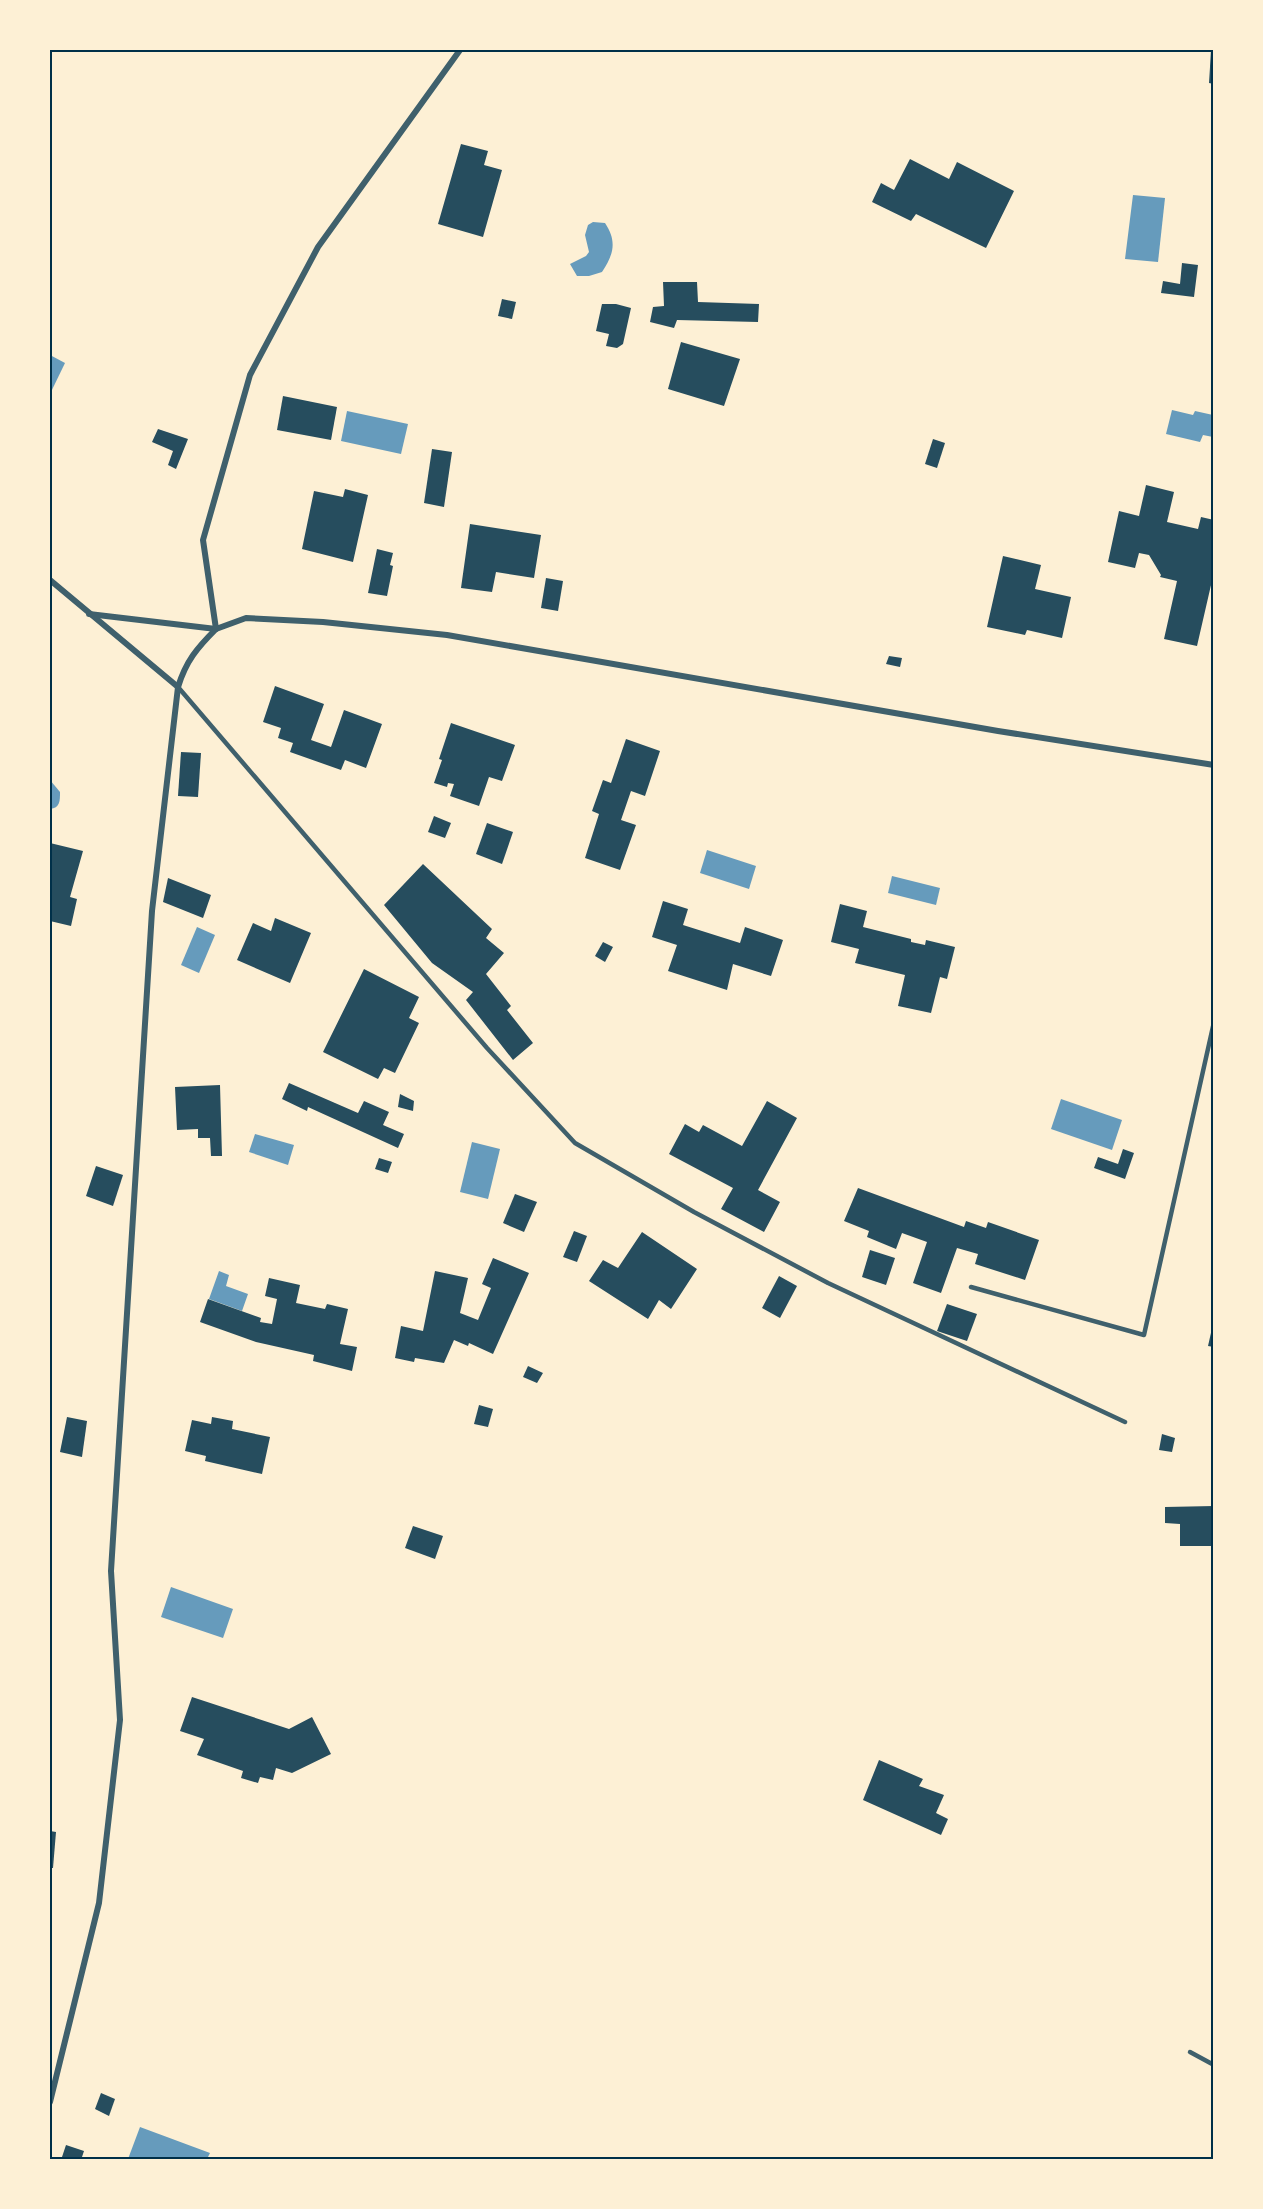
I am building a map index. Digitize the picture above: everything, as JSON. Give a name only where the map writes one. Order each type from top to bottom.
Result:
[{"type":"street","points":[[216,629],[203,540],[250,375],[318,247],[460,50]]},
{"type":"street","points":[[50,580],[178,687]]},
{"type":"street","points":[[89,614],[216,629]]},
{"type":"street","points":[[50,2102],[99,1903],[120,1720],[111,1571],[152,911],[178,687],[184,669],[194,652],[216,629],[246,618],[323,622],[447,635],[999,731],[1214,765]]},
{"type":"lane","points":[[178,687],[487,1048],[575,1143],[694,1212],[828,1283],[1125,1422]]},
{"type":"lane","points":[[971,1287],[1144,1335],[1214,1022]]},
{"type":"lane","points":[[1190,2052],[1214,2065]]},
{"type":"water","points":[[1133,195],[1165,198],[1158,262],[1125,259]]},
{"type":"water","points":[[593,222],[605,223],[611,236],[611,253],[602,272],[589,276],[577,276],[570,264],[589,252],[585,235],[588,225]]},
{"type":"water","points":[[50,355],[65,363],[50,394]]},
{"type":"water","points":[[1172,410],[1193,415],[1195,411],[1213,415],[1213,437],[1203,435],[1200,442],[1166,434]]},
{"type":"water","points":[[347,411],[408,424],[401,454],[341,441]]},
{"type":"water","points":[[50,780],[60,792],[58,806],[50,809]]},
{"type":"water","points":[[707,850],[756,866],[749,889],[700,873]]},
{"type":"water","points":[[892,876],[940,888],[936,905],[888,893]]},
{"type":"water","points":[[197,927],[215,935],[199,973],[181,965]]},
{"type":"water","points":[[1061,1099],[1122,1120],[1112,1150],[1051,1129]]},
{"type":"water","points":[[255,1134],[294,1145],[288,1165],[249,1152]]},
{"type":"water","points":[[472,1142],[500,1149],[488,1199],[460,1192]]},
{"type":"water","points":[[219,1271],[229,1275],[226,1286],[248,1294],[242,1311],[209,1299]]},
{"type":"water","points":[[171,1587],[233,1609],[223,1638],[161,1617]]},
{"type":"water","points":[[140,2127],[210,2153],[207,2159],[128,2159]]},
{"type":"building","points":[[1211,50],[1214,50],[1214,84],[1209,83]]},
{"type":"building","points":[[461,144],[488,151],[484,165],[502,170],[483,237],[438,224]]},
{"type":"building","points":[[910,159],[949,179],[957,162],[1014,191],[986,248],[916,214],[911,221],[872,202],[881,183],[894,190]]},
{"type":"building","points":[[1182,263],[1198,265],[1194,297],[1161,293],[1163,281],[1180,284]]},
{"type":"building","points":[[663,282],[697,282],[698,302],[759,304],[758,322],[677,320],[674,328],[650,322],[653,307],[664,306]]},
{"type":"building","points":[[502,299],[516,302],[512,319],[498,316]]},
{"type":"building","points":[[602,304],[616,304],[631,308],[623,344],[617,348],[606,346],[609,334],[596,331]]},
{"type":"building","points":[[681,342],[740,359],[724,406],[668,389]]},
{"type":"building","points":[[283,396],[337,407],[331,440],[277,430]]},
{"type":"building","points":[[158,429],[188,439],[176,469],[168,465],[173,451],[152,442]]},
{"type":"building","points":[[933,439],[945,443],[937,468],[925,464]]},
{"type":"building","points":[[432,449],[452,452],[444,507],[424,503]]},
{"type":"building","points":[[1146,485],[1174,492],[1167,522],[1198,529],[1201,517],[1214,520],[1214,572],[1197,646],[1164,639],[1177,581],[1160,577],[1149,555],[1139,553],[1135,568],[1108,562],[1119,511],[1139,516]]},
{"type":"building","points":[[345,489],[368,495],[353,562],[302,549],[314,491],[343,497]]},
{"type":"building","points":[[470,524],[541,535],[534,578],[496,572],[492,592],[461,588]]},
{"type":"building","points":[[377,549],[393,553],[387,596],[368,593]]},
{"type":"building","points":[[1003,556],[1041,565],[1035,589],[1071,597],[1062,638],[1027,630],[1025,635],[987,627]]},
{"type":"building","points":[[546,578],[563,581],[558,611],[541,608]]},
{"type":"building","points":[[889,656],[902,658],[900,667],[886,664]]},
{"type":"building","points":[[275,686],[324,704],[311,740],[331,747],[344,710],[382,724],[366,768],[345,760],[341,770],[290,752],[293,743],[278,738],[281,728],[263,722]]},
{"type":"building","points":[[451,723],[515,745],[502,781],[489,777],[479,806],[450,796],[454,784],[448,783],[447,787],[434,783]]},
{"type":"building","points":[[626,739],[660,751],[645,796],[631,791],[621,820],[636,825],[620,870],[585,858],[599,814],[592,811],[603,780],[611,783]]},
{"type":"building","points":[[181,752],[201,753],[198,797],[178,796]]},
{"type":"building","points":[[434,816],[451,823],[445,838],[428,832]]},
{"type":"building","points":[[487,823],[513,832],[502,864],[476,854]]},
{"type":"building","points":[[50,843],[83,851],[70,897],[77,899],[71,926],[50,921]]},
{"type":"building","points":[[423,864],[492,929],[486,938],[504,953],[486,974],[511,1006],[507,1010],[533,1043],[513,1060],[466,1000],[473,992],[432,963],[384,905]]},
{"type":"building","points":[[168,878],[211,895],[203,918],[163,902]]},
{"type":"building","points":[[663,901],[688,909],[683,925],[740,943],[745,927],[783,940],[771,976],[733,964],[727,990],[668,971],[677,945],[652,937]]},
{"type":"building","points":[[840,904],[867,911],[863,927],[911,939],[911,942],[925,945],[926,940],[955,947],[947,979],[940,977],[931,1013],[898,1006],[905,975],[855,963],[859,949],[831,942]]},
{"type":"building","points":[[275,918],[311,933],[290,983],[237,960],[253,923],[271,931]]},
{"type":"building","points":[[603,942],[613,947],[605,962],[595,956]]},
{"type":"building","points":[[364,969],[419,997],[409,1018],[419,1023],[395,1073],[384,1068],[378,1079],[323,1052]]},
{"type":"building","points":[[289,1083],[358,1113],[364,1101],[389,1112],[383,1125],[404,1134],[398,1148],[308,1107],[307,1111],[282,1099]]},
{"type":"building","points":[[220,1085],[222,1156],[211,1156],[210,1138],[198,1138],[198,1129],[177,1130],[175,1087]]},
{"type":"building","points":[[400,1094],[414,1101],[413,1111],[398,1107]]},
{"type":"building","points":[[767,1101],[797,1118],[758,1190],[780,1202],[764,1232],[721,1209],[733,1188],[669,1154],[685,1124],[699,1132],[703,1125],[742,1146]]},
{"type":"building","points":[[1123,1149],[1134,1153],[1125,1179],[1094,1168],[1098,1157],[1118,1164]]},
{"type":"building","points":[[379,1158],[392,1162],[388,1173],[375,1169]]},
{"type":"building","points":[[96,1166],[123,1175],[113,1206],[86,1196]]},
{"type":"building","points":[[858,1188],[964,1227],[966,1221],[986,1228],[988,1222],[1039,1240],[1025,1280],[975,1264],[978,1254],[957,1248],[941,1293],[913,1283],[927,1242],[902,1233],[896,1249],[867,1237],[869,1231],[844,1221]]},
{"type":"building","points":[[515,1194],[537,1202],[524,1232],[503,1223]]},
{"type":"building","points":[[574,1231],[587,1236],[577,1262],[563,1257]]},
{"type":"building","points":[[642,1232],[697,1269],[671,1309],[659,1300],[648,1319],[589,1281],[603,1260],[618,1268]]},
{"type":"building","points":[[870,1250],[895,1258],[886,1285],[862,1277]]},
{"type":"building","points":[[493,1258],[529,1273],[493,1354],[469,1343],[468,1346],[454,1340],[444,1363],[415,1358],[414,1362],[395,1358],[401,1326],[423,1331],[435,1271],[468,1278],[460,1313],[478,1320],[491,1288],[482,1284]]},
{"type":"building","points":[[779,1276],[797,1286],[780,1318],[762,1308]]},
{"type":"building","points":[[269,1278],[300,1285],[296,1303],[325,1309],[327,1304],[348,1309],[340,1344],[357,1347],[352,1371],[313,1361],[314,1355],[256,1342],[200,1322],[208,1299],[261,1318],[260,1322],[272,1324],[277,1299],[265,1296]]},
{"type":"building","points":[[947,1304],[977,1314],[967,1341],[937,1331]]},
{"type":"building","points":[[1214,1324],[1214,1347],[1208,1346]]},
{"type":"building","points":[[528,1366],[543,1373],[537,1383],[523,1377]]},
{"type":"building","points":[[479,1405],[493,1409],[488,1427],[474,1424]]},
{"type":"building","points":[[67,1417],[87,1421],[82,1457],[60,1452]]},
{"type":"building","points":[[212,1417],[233,1421],[232,1429],[270,1437],[262,1474],[205,1461],[206,1456],[185,1451],[192,1420],[211,1424]]},
{"type":"building","points":[[1162,1434],[1175,1438],[1172,1452],[1159,1450]]},
{"type":"building","points":[[1214,1506],[1214,1546],[1180,1546],[1180,1524],[1165,1523],[1165,1507]]},
{"type":"building","points":[[413,1526],[443,1536],[435,1559],[405,1548]]},
{"type":"building","points":[[192,1697],[289,1729],[312,1717],[331,1754],[292,1773],[276,1768],[273,1780],[260,1777],[258,1783],[241,1778],[243,1771],[197,1755],[204,1739],[180,1731]]},
{"type":"building","points":[[879,1760],[923,1779],[919,1786],[944,1795],[936,1813],[948,1819],[941,1835],[863,1800]]},
{"type":"building","points":[[50,1831],[56,1832],[53,1868],[50,1868]]},
{"type":"building","points":[[101,2093],[115,2099],[109,2116],[95,2109]]},
{"type":"building","points":[[66,2145],[84,2151],[81,2160],[61,2160]]}]
